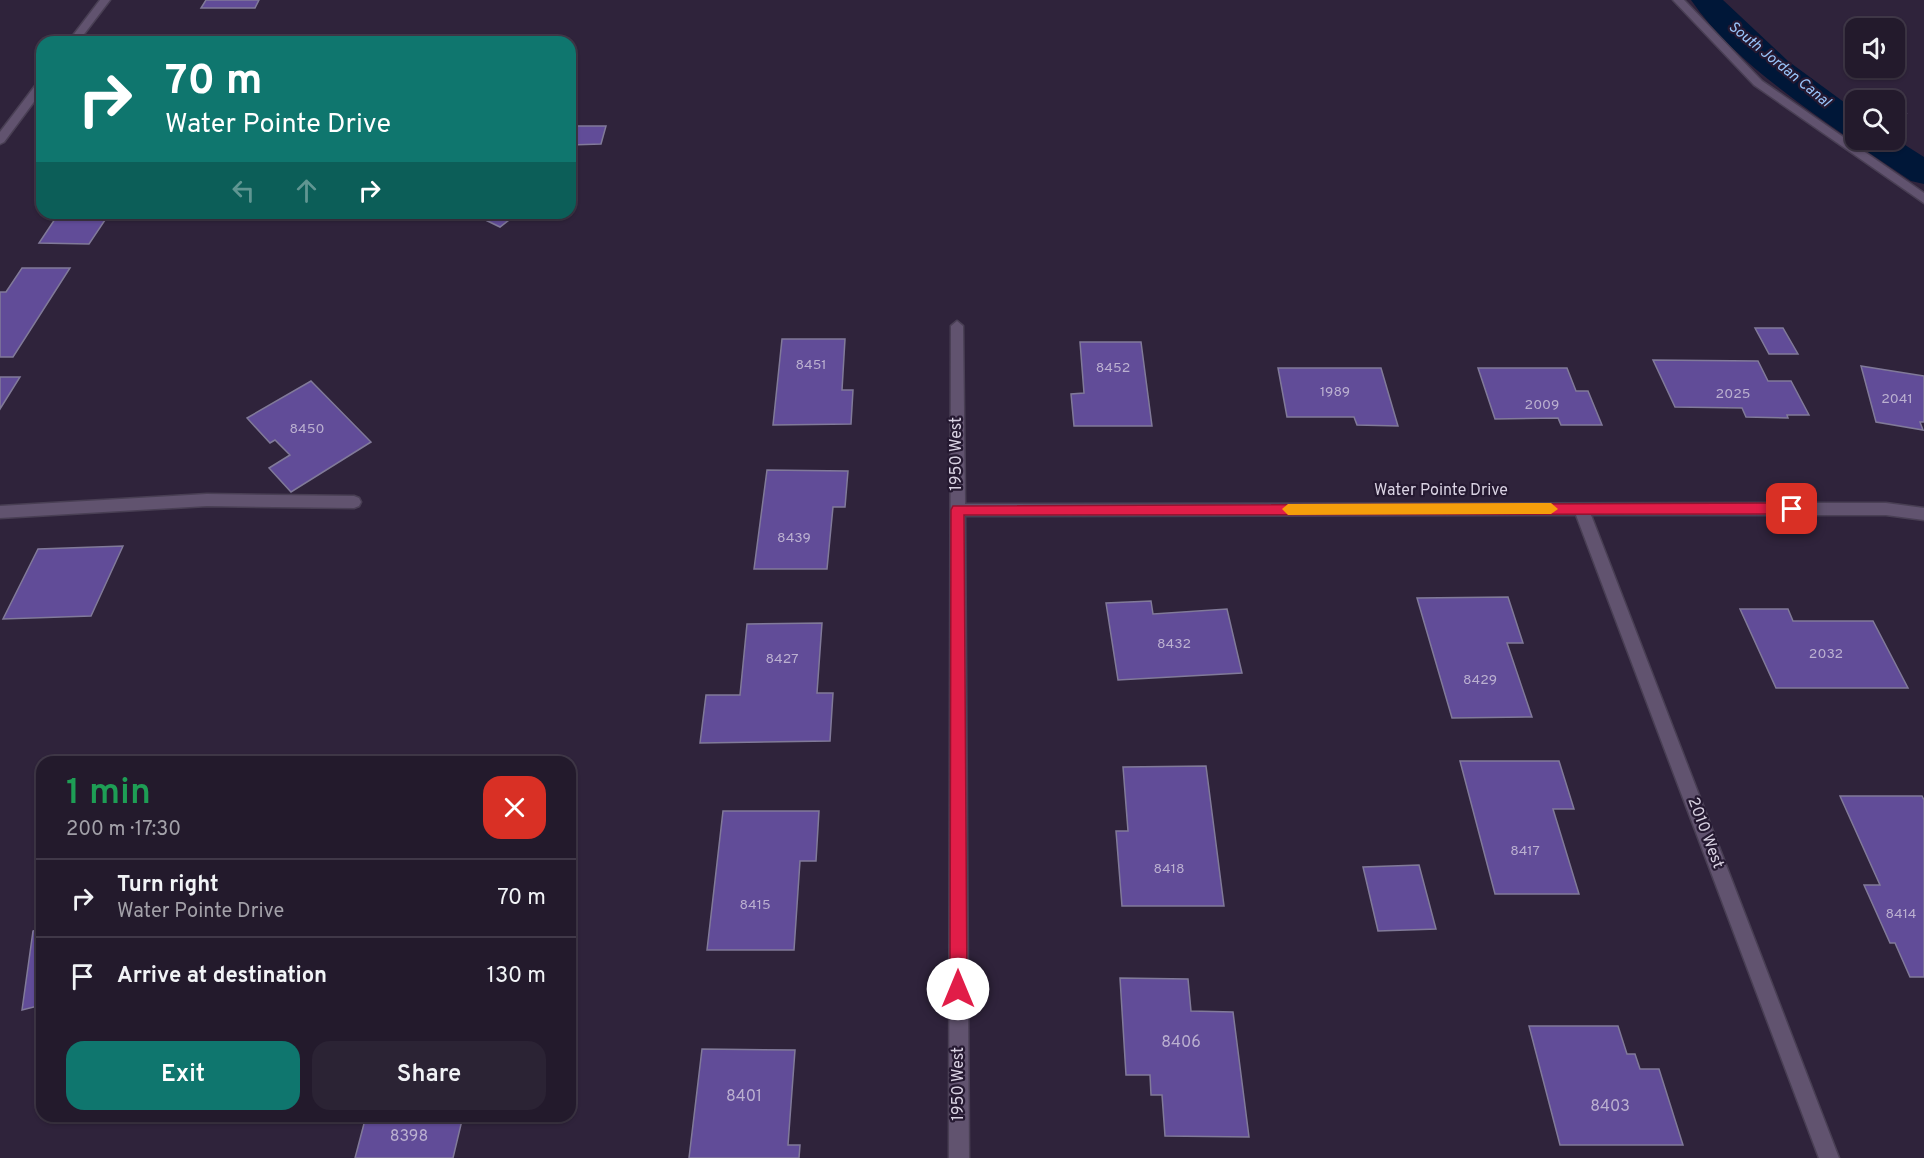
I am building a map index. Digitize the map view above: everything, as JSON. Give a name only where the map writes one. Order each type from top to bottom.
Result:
[{"type":"street","points":[[78,36],[105,0]]},
{"type":"street","points":[[1678,0],[1758,83],[1924,199]]},
{"type":"street","points":[[0,140],[36,92]]},
{"type":"street","name":"1950 West","points":[[957,326],[959,1158]]},
{"type":"street","points":[[0,512],[207,500],[354,502]]},
{"type":"street","name":"2010 West","points":[[1581,509],[1829,1158]]},
{"type":"street","name":"Water Pointe Drive","points":[[957,510],[1886,509],[1924,514]]},
{"type":"building","points":[[206,0],[259,0],[255,8],[201,8]]},
{"type":"building","points":[[576,126],[606,126],[601,144],[576,145]]},
{"type":"building","points":[[55,219],[112,219],[105,220],[89,244],[39,243]]},
{"type":"building","points":[[483,219],[510,219],[500,227]]},
{"type":"building","points":[[22,268],[70,268],[13,357],[0,357],[0,292],[6,292]]},
{"type":"building","points":[[1755,328],[1783,328],[1798,354],[1769,354]]},
{"type":"building","points":[[782,339],[845,339],[842,390],[853,390],[851,424],[773,425]]},
{"type":"building","points":[[1080,342],[1141,342],[1152,426],[1074,426],[1071,394],[1084,393]]},
{"type":"building","points":[[1653,360],[1758,361],[1768,381],[1791,381],[1809,415],[1787,415],[1788,418],[1746,417],[1742,408],[1675,407]]},
{"type":"building","points":[[1861,366],[1924,376],[1924,422],[1920,422],[1923,430],[1876,422]]},
{"type":"building","points":[[1278,368],[1381,368],[1398,426],[1357,425],[1354,417],[1287,417]]},
{"type":"building","points":[[1478,368],[1567,368],[1576,391],[1588,391],[1602,425],[1561,425],[1558,418],[1495,419]]},
{"type":"building","points":[[0,377],[20,377],[0,409]]},
{"type":"building","points":[[311,381],[371,442],[291,492],[269,468],[290,455],[275,440],[270,443],[247,418]]},
{"type":"building","points":[[767,470],[848,471],[845,507],[833,507],[827,569],[754,569]]},
{"type":"building","points":[[123,546],[91,616],[3,619],[38,549]]},
{"type":"building","points":[[1508,597],[1523,643],[1507,643],[1532,717],[1452,718],[1417,598]]},
{"type":"building","points":[[1151,601],[1153,614],[1227,609],[1242,673],[1118,680],[1106,603]]},
{"type":"building","points":[[1740,609],[1788,609],[1793,621],[1873,621],[1908,688],[1776,688]]},
{"type":"building","points":[[822,623],[817,693],[833,693],[830,741],[700,743],[706,695],[740,695],[747,624]]},
{"type":"building","points":[[1460,761],[1559,761],[1574,809],[1553,809],[1579,894],[1495,894]]},
{"type":"building","points":[[1206,766],[1224,906],[1122,906],[1116,831],[1128,831],[1123,767]]},
{"type":"building","points":[[1840,796],[1922,796],[1924,800],[1924,977],[1910,977],[1895,943],[1890,943],[1864,885],[1880,885]]},
{"type":"building","points":[[723,811],[819,811],[816,861],[800,861],[794,950],[707,950]]},
{"type":"building","points":[[1419,865],[1436,929],[1378,931],[1363,867]]},
{"type":"building","points":[[36,930],[36,1006],[22,1010],[33,931]]},
{"type":"building","points":[[1120,978],[1188,979],[1191,1011],[1233,1012],[1249,1137],[1165,1136],[1162,1095],[1151,1095],[1150,1075],[1126,1075]]},
{"type":"building","points":[[1529,1026],[1618,1026],[1627,1054],[1635,1054],[1640,1069],[1659,1069],[1683,1145],[1560,1145]]},
{"type":"building","points":[[702,1049],[795,1050],[788,1145],[800,1145],[799,1158],[689,1158]]},
{"type":"building","points":[[364,1122],[462,1122],[453,1158],[355,1158]]},
{"type":"waterway","name":"South Jordan Canal","points":[[1706,0],[1739,35],[1776,68],[1845,119]]},
{"type":"waterway","name":"South Jordan Canal","points":[[1889,150],[1924,173]]},
{"type":"slow traffic","points":[[1288,509],[1551,509]]},
{"type":"route","points":[[958,989],[957,510],[1792,509]]}]
